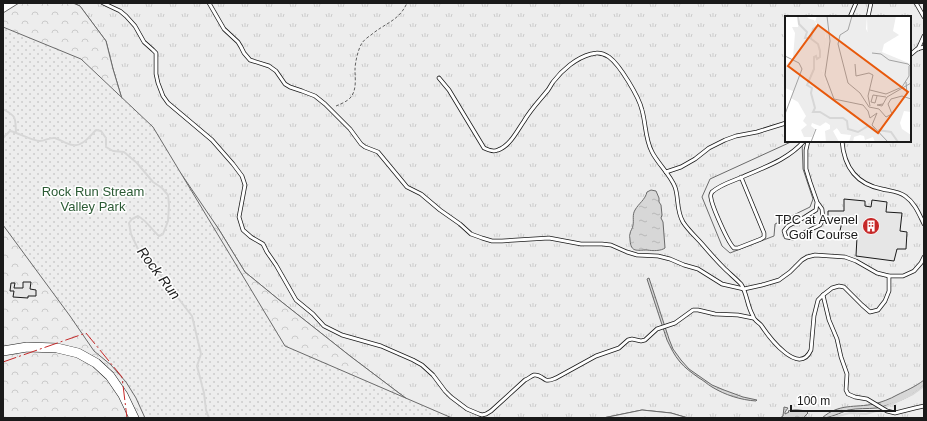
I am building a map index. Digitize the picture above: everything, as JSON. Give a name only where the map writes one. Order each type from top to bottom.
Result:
[{"type":"street","points":[[3,351],[27,347],[56,348],[78,354],[96,363],[110,376],[123,395],[134,418]]},
{"type":"lane","points":[[103,3],[120,11],[126,16],[135,26],[144,42],[156,53],[158,83],[163,96],[212,140],[242,176],[245,185],[239,217],[243,230],[263,244],[296,300],[313,314],[324,326],[342,335],[381,346],[422,365],[433,375],[445,391],[468,410],[482,415],[491,411],[525,380],[534,375],[546,380],[556,378],[591,358],[619,348],[628,340],[645,340],[657,329],[675,323],[693,310],[753,318]]},
{"type":"lane","points":[[209,3],[224,29],[238,42],[250,60],[269,66],[276,71],[285,84],[290,87],[315,96],[350,129],[361,144],[378,152],[407,187],[421,194],[471,234],[492,241],[549,238],[581,244],[611,245],[637,255],[658,256],[670,259],[698,269],[722,284],[744,289],[779,280],[807,257],[845,257],[889,276],[903,276],[914,271],[924,257]]},
{"type":"lane","points":[[850,16],[856,3]]},
{"type":"lane","points":[[868,16],[872,3]]},
{"type":"lane","points":[[916,3],[924,17]]},
{"type":"lane","points":[[917,50],[924,36]]},
{"type":"lane","points":[[911,54],[924,47]]},
{"type":"lane","points":[[439,78],[449,90],[484,148],[498,150],[506,146],[553,82],[573,62],[584,56],[598,53],[608,56],[618,66],[634,92],[642,109],[646,125],[647,139],[651,151],[675,186],[678,210],[682,220],[689,230],[744,289],[747,303],[753,318],[780,349],[791,357],[798,359],[805,358],[809,355],[811,350],[814,316],[818,300],[823,295],[832,288],[839,286],[844,287],[870,312],[878,310],[885,301],[889,291],[889,276]]},
{"type":"lane","points":[[666,172],[681,167],[695,159],[709,148],[725,140],[785,123]]},
{"type":"lane","points":[[741,177],[764,233],[764,237],[738,248],[734,248],[729,242],[714,207],[710,196],[712,192],[716,188],[784,158],[799,148],[803,142]]},
{"type":"lane","points":[[808,142],[806,150],[806,168],[817,202],[822,209],[823,219],[820,225],[793,238],[786,237],[784,230],[788,226],[816,210],[817,202]]},
{"type":"lane","points":[[842,142],[846,163],[860,181],[868,185],[897,192],[905,196],[913,204],[924,224]]},
{"type":"lane","points":[[823,295],[829,320],[837,339],[847,374],[846,390],[848,394],[867,400],[895,413],[924,406]]},
{"type":"path","points":[[332,111],[352,96],[356,84],[356,60],[362,42],[375,31],[399,16],[407,3]]},
{"type":"green space","name":"Rock Run Stream Valley Park","points":[[19,3],[73,3],[80,6],[106,41],[125,109],[182,175],[218,228],[245,272],[350,356],[432,418],[3,418],[3,13]]},
{"type":"green space","points":[[73,3],[924,3],[924,418],[688,418],[671,413],[642,410],[603,418],[432,418],[350,356],[245,272],[218,228],[125,109],[106,41],[80,6]]},
{"type":"green space","name":"Rock Run Stream Valley Park","points":[[3,27],[81,59],[153,127],[285,346],[452,418],[145,418],[136,398],[126,382],[111,365],[94,351],[3,225]]},
{"type":"green space","points":[[642,410],[671,413],[688,418],[603,418]]},
{"type":"shaded area","points":[[791,142],[802,142],[803,169],[813,199],[810,207],[775,224],[774,236],[730,253],[722,246],[702,197],[710,179]]},
{"type":"water","points":[[651,190],[656,191],[661,205],[661,218],[663,222],[665,248],[661,250],[635,250],[631,244],[630,232],[633,226],[635,210],[647,192]]},
{"type":"water","points":[[649,278],[669,339],[673,349],[681,360],[689,369],[712,385],[743,397],[757,400],[756,401],[733,397],[717,390],[691,372],[680,362],[667,340],[647,279]]},
{"type":"water","points":[[924,380],[924,385],[920,389],[889,405],[877,408],[848,410],[822,418],[828,413],[841,408],[874,404],[886,400]]},
{"type":"water","points":[[784,407],[788,408],[785,414],[789,412],[788,411],[795,410],[806,411],[808,413],[804,418],[780,418],[783,416]]},
{"type":"building","name":"TPC at Avenel Golf Course","points":[[844,199],[865,201],[865,206],[871,207],[872,200],[887,202],[886,212],[902,213],[900,231],[907,232],[906,249],[897,249],[894,261],[856,256],[857,237],[839,235],[842,222],[828,219],[828,211],[844,211]]},
{"type":"building","points":[[23,282],[31,282],[30,289],[36,290],[36,296],[28,296],[28,298],[13,297],[14,291],[10,291],[11,283],[15,283],[14,288],[23,288]]},
{"type":"waterway","points":[[3,109],[13,116],[16,123],[16,132]]},
{"type":"waterway","name":"Rock Run","points":[[3,138],[10,131],[37,141],[55,138],[71,145],[76,145],[86,140],[96,130],[101,131],[106,138],[106,147],[113,151],[124,152],[137,163],[153,182],[162,188],[168,195],[168,221],[163,234],[159,236],[144,220],[138,216],[132,219],[129,223],[131,234],[138,249],[192,316],[201,354],[197,366],[209,418]]},
{"type":"waterway","name":"Rock Run","points":[[830,418],[850,413],[866,414],[879,410],[913,394],[924,386]]},
{"type":"power","points":[[3,362],[86,333],[122,377],[127,418]]},
{"type":"place","name":"TPC at Avenel Golf Course","points":[[871,226]]}]
